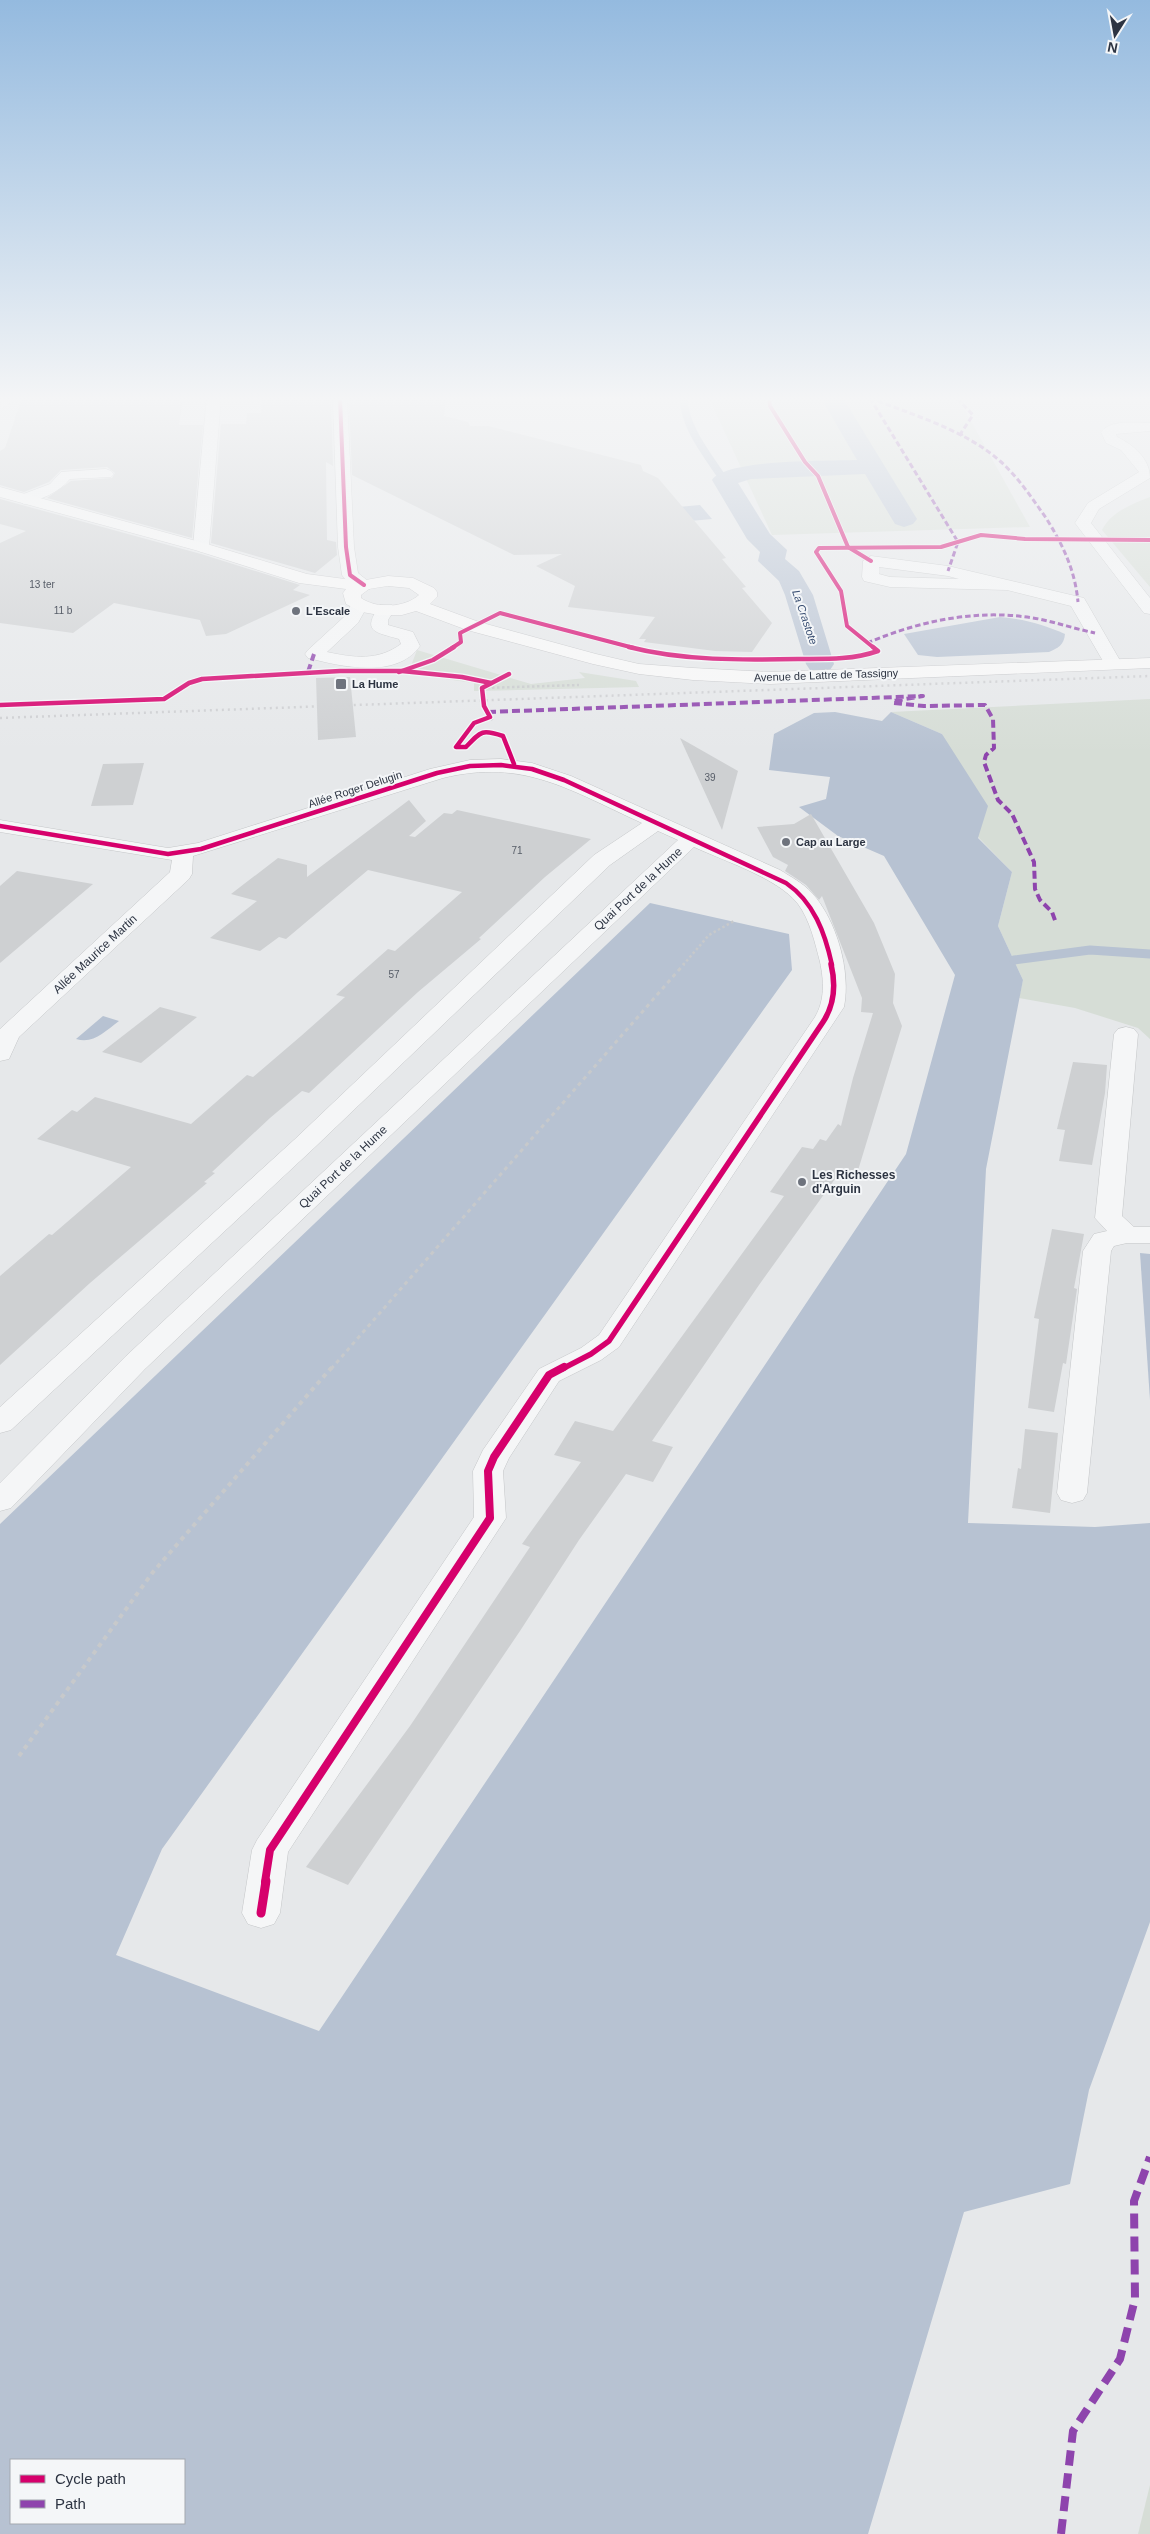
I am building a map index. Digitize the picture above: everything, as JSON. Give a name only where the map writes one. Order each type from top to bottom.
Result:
[{"type":"main road","points":[[63,516],[359,593],[388,581],[412,583],[422,586],[428,592],[428,597],[416,605],[386,609],[359,593],[88,516]]},
{"type":"main road","name":"Avenue de Lattre de Tassigny","points":[[416,605],[507,635],[631,667],[722,676],[770,678],[1150,663]]},
{"type":"street","points":[[202,547],[204,516]]},
{"type":"street","points":[[345,516],[350,575],[359,593],[352,620],[314,654],[342,661],[372,664],[397,658],[411,646],[407,636],[380,628],[379,620],[386,609]]},
{"type":"street","points":[[1084,516],[1083,523],[1150,608]]},
{"type":"street","points":[[1008,585],[890,582],[870,576],[871,561],[948,571],[1008,585],[1078,602],[1113,664]]},
{"type":"street","name":"Allée Roger Delugin","points":[[0,826],[168,854],[183,853],[201,849],[437,773],[474,764],[514,764],[540,770],[772,875],[807,901],[821,930],[831,962],[835,984],[832,1006],[815,1036],[609,1341],[591,1354],[549,1375],[494,1457],[488,1472],[490,1518],[270,1850],[261,1913]]},
{"type":"street","points":[[0,1423],[304,1144],[602,860],[657,822]]},
{"type":"street","name":"Quai Port de la Hume","points":[[0,1501],[135,1364],[698,842]]},
{"type":"street","name":"Allée Maurice Martin","points":[[0,1054],[8,1034],[181,874],[183,853]]},
{"type":"street","points":[[1126,1034],[1108,1218],[1138,1235]]},
{"type":"street","points":[[1072,1493],[1097,1251],[1104,1240],[1138,1235]]},
{"type":"path","points":[[482,688],[580,685]]},
{"type":"path","points":[[491,718],[493,722]]},
{"type":"path","points":[[18,1756],[153,1572],[708,935],[734,922]]},
{"type":"shaded area","points":[[763,516],[1024,516],[1030,527],[772,535]]},
{"type":"shaded area","points":[[1113,516],[1150,516],[1150,587],[1102,530]]},
{"type":"shaded area","points":[[417,650],[531,684],[585,678],[579,672],[636,681],[639,687],[474,691],[474,683],[424,676],[409,671]]},
{"type":"shaded area","points":[[1150,699],[1150,1039],[1138,1028],[1075,1008],[1019,998],[1023,980],[998,926],[1012,872],[978,837],[942,734],[891,712]]},
{"type":"shaded area","points":[[1150,2485],[1150,2534],[1138,2534]]},
{"type":"water","points":[[686,516],[710,516],[712,519],[690,521]]},
{"type":"water","points":[[1000,617],[1033,622],[1049,627],[1065,634],[1063,641],[1058,647],[1049,652],[937,657],[918,655],[904,634]]},
{"type":"water","points":[[835,712],[882,721],[891,712],[942,734],[988,806],[978,838],[1012,872],[998,926],[1023,980],[986,1169],[968,1523],[1095,1527],[1150,1523],[1150,1922],[1089,2090],[1070,2184],[964,2212],[868,2534],[0,2534],[0,1524],[650,903],[789,934],[792,970],[162,1849],[116,1955],[319,2031],[906,1154],[955,975],[884,856],[838,836],[799,807],[826,799],[830,777],[769,770],[774,734],[814,713]]},
{"type":"water","points":[[103,1016],[119,1021],[94,1038],[88,1040],[76,1039]]},
{"type":"water","points":[[1140,1253],[1150,1254],[1150,1400]]},
{"type":"building","points":[[0,516],[63,516],[201,554],[300,585],[293,590],[310,595],[226,634],[206,636],[200,620],[114,603],[73,633],[0,623],[0,543],[26,531],[0,524]]},
{"type":"building","points":[[113,516],[194,516],[192,538]]},
{"type":"building","points":[[213,516],[327,516],[327,540],[336,542],[337,555],[315,573],[211,543]]},
{"type":"building","points":[[436,516],[691,516],[726,558],[722,559],[746,587],[742,588],[772,623],[752,652],[715,651],[644,642],[646,639],[639,639],[655,617],[568,607],[575,586],[536,566],[562,554],[514,555]]},
{"type":"building","points":[[350,677],[356,737],[318,740],[316,678]]},
{"type":"building","points":[[680,738],[738,771],[722,830]]},
{"type":"building","points":[[144,763],[133,805],[91,806],[103,764]]},
{"type":"building","points":[[409,800],[426,821],[409,836],[415,837],[444,813],[452,814],[457,810],[591,839],[545,877],[479,938],[481,939],[418,992],[309,1093],[302,1091],[270,1118],[212,1172],[215,1173],[204,1182],[207,1183],[90,1283],[0,1365],[0,1276],[49,1234],[52,1235],[131,1167],[37,1139],[72,1110],[77,1112],[95,1097],[191,1124],[247,1075],[253,1077],[345,997],[336,995],[388,949],[395,951],[462,892],[368,870],[286,939],[279,937],[260,951],[210,938],[257,901],[231,894],[278,858],[307,865],[307,877]]},
{"type":"building","points":[[811,814],[874,923],[895,974],[893,1003],[902,1026],[856,1177],[840,1172],[759,1285],[652,1441],[673,1447],[653,1482],[626,1474],[579,1540],[520,1631],[348,1885],[306,1867],[410,1726],[530,1547],[522,1544],[581,1462],[554,1455],[575,1421],[613,1431],[784,1196],[770,1192],[802,1147],[813,1149],[820,1139],[826,1141],[838,1124],[841,1126],[853,1078],[873,1013],[861,1012],[862,998],[822,896],[819,900],[806,885],[785,871],[788,865],[773,857],[757,827],[794,824]]},
{"type":"building","points":[[17,871],[93,884],[0,963],[0,886]]},
{"type":"building","points":[[160,1007],[197,1017],[141,1063],[102,1052]]},
{"type":"building","points":[[1073,1062],[1107,1065],[1105,1093],[1092,1165],[1059,1161],[1065,1130],[1057,1129]]},
{"type":"building","points":[[1052,1229],[1084,1234],[1074,1288],[1077,1289],[1066,1364],[1063,1363],[1054,1412],[1028,1408],[1039,1319],[1034,1318]]},
{"type":"building","points":[[1025,1429],[1058,1433],[1050,1513],[1012,1508],[1018,1468],[1021,1469]]},
{"type":"waterway","name":"La Crastote","points":[[746,516],[760,539],[774,550],[771,561],[790,577],[799,595],[820,664]]},
{"type":"waterway","points":[[1014,960],[1090,950],[1150,954]]},
{"type":"railway","points":[[0,718],[1150,676]]},
{"type":"marked path","points":[[942,516],[958,542],[948,571]]},
{"type":"marked path","points":[[1045,516],[1060,542],[1074,572],[1078,602]]},
{"type":"marked path","points":[[867,643],[906,628],[948,618],[991,615],[1040,619],[1095,633]]},
{"type":"marked path","points":[[308,672],[314,654]]},
{"type":"marked path","points":[[488,712],[923,696],[893,701],[894,703],[924,706],[985,705],[993,719],[994,748],[986,755],[984,762],[998,800],[1012,814],[1034,862],[1035,889],[1040,900],[1052,912],[1056,923]]},
{"type":"marked path","points":[[1061,2534],[1073,2431],[1120,2359],[1135,2299],[1134,2201],[1150,2157]]},
{"type":"cycle path","points":[[345,516],[350,575],[364,585]]},
{"type":"cycle path","points":[[835,516],[848,547],[871,561]]},
{"type":"cycle path","points":[[399,672],[433,660],[461,642],[460,633],[500,613],[638,649],[706,658],[759,660],[857,658],[878,651],[847,626],[841,591],[816,552],[819,548],[941,547],[981,535],[1025,539],[1150,540]]},
{"type":"cycle path","points":[[0,705],[164,699],[173,695],[185,685],[202,679],[340,671],[432,673],[491,683]]},
{"type":"cycle path","points":[[509,674],[482,688],[484,706],[490,717],[474,723],[456,747],[466,747],[479,733],[487,731],[503,736],[514,764]]},
{"type":"cycle path","points":[[0,826],[168,854],[201,849],[437,773],[470,766],[517,766],[564,780],[781,880],[806,900],[818,922],[829,952],[834,982],[834,996],[828,1015],[609,1341],[591,1354],[549,1375],[494,1457],[488,1471],[490,1518],[270,1850],[261,1913]]},
{"type":"place","name":"L'Escale","points":[[296,611]]},
{"type":"place","name":"La Hume","points":[[341,684]]},
{"type":"place","name":"Cap au Large","points":[[786,842]]},
{"type":"place","name":"Les Richesses d'Arguin","points":[[802,1182]]}]
